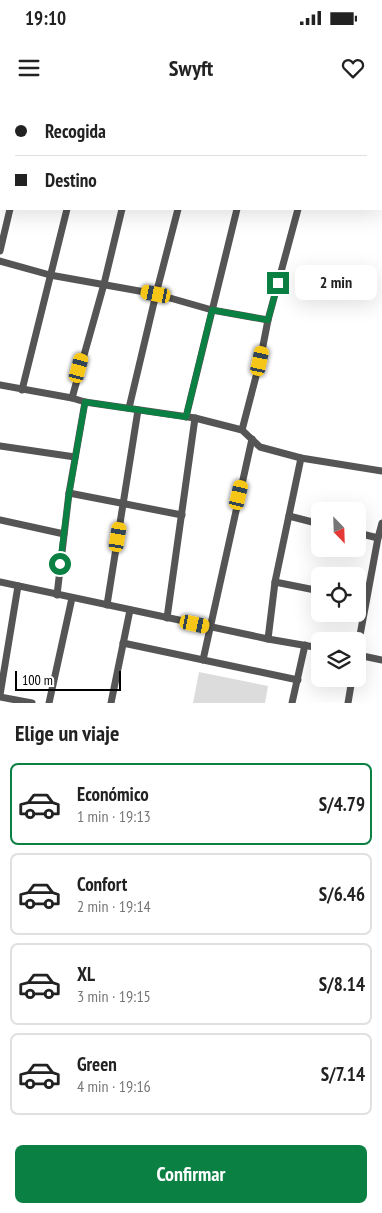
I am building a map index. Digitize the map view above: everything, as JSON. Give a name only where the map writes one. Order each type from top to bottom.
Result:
[{"type":"street","points":[[0,251],[10,210]]},
{"type":"street","points":[[22,390],[67,210]]},
{"type":"street","points":[[72,398],[104,284],[122,210]]},
{"type":"street","points":[[129,408],[178,210]]},
{"type":"street","points":[[186,417],[237,210]]},
{"type":"street","points":[[242,430],[260,361],[268,320],[298,210]]},
{"type":"street","points":[[0,261],[50,275],[156,294],[212,310],[268,320]]},
{"type":"street","points":[[0,385],[85,402],[195,418],[242,430],[260,447],[302,458],[382,471]]},
{"type":"street","points":[[57,595],[69,494],[85,402]]},
{"type":"street","points":[[107,605],[138,410]]},
{"type":"street","points":[[167,618],[195,418]]},
{"type":"street","points":[[202,660],[252,439]]},
{"type":"street","points":[[0,446],[75,457]]},
{"type":"street","points":[[268,639],[276,582],[302,458]]},
{"type":"street","points":[[69,494],[182,515]]},
{"type":"street","points":[[289,516],[311,522]]},
{"type":"street","points":[[0,520],[64,534]]},
{"type":"street","points":[[366,600],[382,523]]},
{"type":"street","points":[[366,535],[378,538]]},
{"type":"street","points":[[0,582],[209,627],[311,646]]},
{"type":"street","points":[[276,582],[311,589]]},
{"type":"street","points":[[18,586],[0,696],[32,703]]},
{"type":"street","points":[[49,703],[72,598]]},
{"type":"street","points":[[110,703],[130,610]]},
{"type":"street","points":[[123,643],[298,680]]},
{"type":"street","points":[[292,703],[305,645]]},
{"type":"street","points":[[366,657],[382,660]]},
{"type":"street","points":[[348,703],[351,687]]},
{"type":"shaded area","points":[[199,672],[268,686],[265,703],[193,703]]},
{"type":"route","points":[[60,564],[69,494],[85,402],[186,417],[212,310],[268,320],[278,283]]}]
